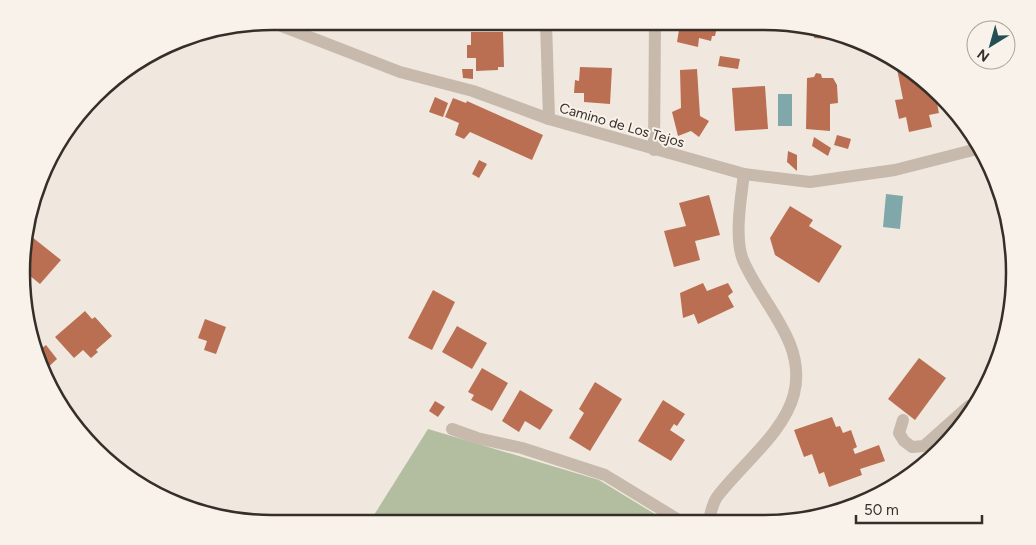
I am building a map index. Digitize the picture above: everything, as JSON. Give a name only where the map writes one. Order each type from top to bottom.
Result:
[{"type":"street","name":"Camino de Los Tejos","points":[[292,30],[400,72],[473,91],[549,119],[744,174],[810,182],[895,170],[973,150]]},
{"type":"street","points":[[546,30],[549,119]]},
{"type":"street","points":[[654,150],[655,30]]},
{"type":"street","points":[[710,515],[716,499],[784,418],[794,395],[797,366],[790,342],[743,259],[738,220],[744,174]]},
{"type":"street","points":[[903,420],[899,433],[904,441],[912,447],[924,446],[960,414]]},
{"type":"street","points":[[452,429],[477,438],[522,448],[606,475],[671,515]]},
{"type":"green space","points":[[428,429],[599,480],[656,515],[374,515]]},
{"type":"water","points":[[778,94],[792,94],[792,126],[778,126]]},
{"type":"water","points":[[886,194],[903,196],[900,229],[883,227]]},
{"type":"building","points":[[679,30],[716,30],[711,41],[699,38],[698,47],[677,42]]},
{"type":"building","points":[[471,32],[503,32],[504,67],[498,67],[498,70],[476,71],[476,58],[467,58],[467,45],[471,45]]},
{"type":"building","points":[[814,36],[831,40],[814,38]]},
{"type":"building","points":[[720,56],[740,59],[738,69],[718,66]]},
{"type":"building","points":[[580,67],[612,68],[610,104],[584,102],[584,93],[574,93],[575,80],[579,81]]},
{"type":"building","points":[[462,69],[473,69],[473,79],[463,78]]},
{"type":"building","points":[[697,69],[700,116],[709,121],[699,137],[691,131],[678,136],[672,112],[681,108],[680,70]]},
{"type":"building","points":[[897,71],[937,103],[939,113],[929,115],[932,127],[909,132],[906,117],[899,119],[895,100],[903,99]]},
{"type":"building","points":[[816,73],[821,74],[822,78],[833,78],[837,85],[838,103],[830,104],[830,131],[806,129],[807,78],[814,77]]},
{"type":"building","points":[[765,86],[768,129],[735,131],[732,88]]},
{"type":"building","points":[[435,97],[448,103],[443,117],[429,112]]},
{"type":"building","points":[[453,98],[466,103],[467,101],[543,135],[532,160],[470,132],[464,139],[455,135],[459,123],[445,117]]},
{"type":"building","points":[[837,135],[851,139],[848,149],[834,145]]},
{"type":"building","points":[[814,137],[831,148],[828,156],[812,146]]},
{"type":"building","points":[[788,151],[797,155],[797,171],[787,162]]},
{"type":"building","points":[[479,160],[487,164],[479,178],[472,174]]},
{"type":"building","points":[[709,195],[720,235],[695,241],[700,260],[674,267],[664,231],[686,226],[679,203]]},
{"type":"building","points":[[790,206],[813,220],[809,226],[842,246],[819,283],[775,255],[770,238]]},
{"type":"building","points":[[33,237],[61,260],[40,284],[30,276]]},
{"type":"building","points":[[703,283],[707,291],[728,283],[733,292],[728,296],[734,307],[698,324],[694,314],[683,318],[680,293]]},
{"type":"building","points":[[433,290],[455,302],[432,350],[408,338]]},
{"type":"building","points":[[85,311],[92,319],[95,317],[112,336],[96,350],[98,352],[91,358],[83,350],[74,358],[55,337]]},
{"type":"building","points":[[205,319],[226,327],[216,354],[204,350],[207,341],[198,338]]},
{"type":"building","points":[[457,326],[487,343],[472,369],[442,352]]},
{"type":"building","points":[[46,345],[57,359],[49,367],[48,365],[42,348]]},
{"type":"building","points":[[919,358],[946,378],[915,420],[888,399]]},
{"type":"building","points":[[482,368],[508,383],[492,411],[471,400],[474,395],[468,392]]},
{"type":"building","points":[[595,382],[622,399],[590,451],[569,438],[584,413],[579,409]]},
{"type":"building","points":[[520,390],[553,410],[540,430],[525,421],[519,432],[502,421]]},
{"type":"building","points":[[663,400],[685,414],[677,426],[674,424],[670,430],[685,440],[671,461],[638,441]]},
{"type":"building","points":[[435,401],[445,407],[438,417],[429,411]]},
{"type":"building","points":[[832,417],[836,427],[840,426],[843,433],[851,430],[857,447],[853,449],[855,454],[879,445],[885,461],[860,469],[862,475],[829,487],[824,472],[819,474],[812,454],[804,457],[794,430]]}]
